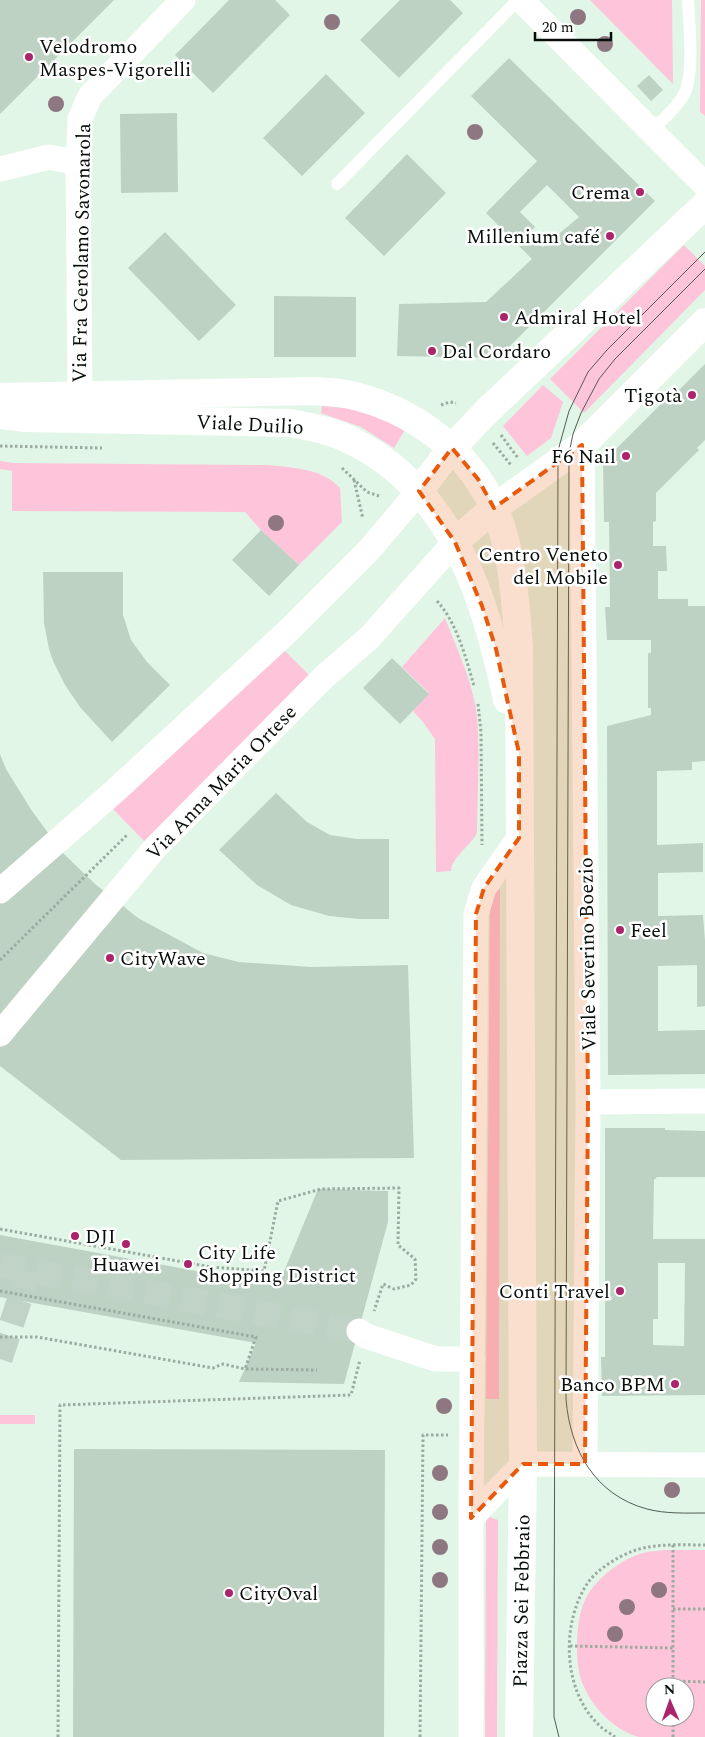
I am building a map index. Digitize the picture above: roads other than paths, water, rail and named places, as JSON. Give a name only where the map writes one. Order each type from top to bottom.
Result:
[{"type":"street","name":"Via Fra Gerolamo Savonarola","points":[[80,395],[78,163],[80,119],[90,96],[183,0]]},
{"type":"street","points":[[519,0],[705,185]]},
{"type":"street","points":[[0,169],[49,157],[78,163]]},
{"type":"street","points":[[0,891],[116,790],[328,593],[378,540],[452,448],[491,422],[705,205]]},
{"type":"street","points":[[519,753],[496,649],[482,606],[455,542],[494,508],[582,445],[705,322]]},
{"type":"street","name":"Viale Duilio","points":[[0,397],[315,391],[344,393],[370,400],[404,414],[427,428],[452,448],[478,479],[494,508]]},
{"type":"street","name":"Viale Duilio","points":[[0,415],[26,418],[290,423],[323,429],[352,441],[388,462],[419,491],[438,513],[455,542]]},
{"type":"street","name":"Viale Severino Boezio","points":[[582,445],[588,1102],[585,1464]]},
{"type":"street","points":[[494,508],[506,547],[514,592],[519,646],[523,1464],[705,1465]]},
{"type":"street","name":"Via Anna Maria Ortese","points":[[0,1034],[155,848],[324,677],[369,638],[455,542]]},
{"type":"street","points":[[471,1737],[471,1518],[463,1435],[473,1359],[476,914],[484,888],[519,838]]},
{"type":"street","points":[[588,1102],[705,1101]]},
{"type":"street","points":[[363,1334],[436,1358],[473,1359]]},
{"type":"street","name":"Piazza Sei Febbraio","points":[[471,1518],[523,1464]]},
{"type":"street","name":"Piazza Sei Febbraio","points":[[519,1737],[523,1464]]},
{"type":"lane","points":[[337,184],[519,0]]},
{"type":"lane","points":[[651,130],[675,108],[684,95],[689,78],[688,0]]},
{"type":"tunnel","points":[[0,1265],[359,1331]]},
{"type":"tunnel","points":[[0,1359],[29,1271]]},
{"type":"tram line","points":[[559,1737],[554,1717],[559,447],[569,411],[588,372],[607,350],[705,252]]},
{"type":"tram line","points":[[705,269],[615,359],[599,379],[581,413],[573,434],[569,453],[566,1399],[568,1418],[580,1453],[588,1468],[613,1493],[629,1502],[654,1511],[705,1513]]},
{"type":"place","name":"Velodromo Maspes-Vigorelli","points":[[29,57]]},
{"type":"place","name":"Crema","points":[[640,192]]},
{"type":"place","name":"Millenium café","points":[[610,236]]},
{"type":"place","name":"Admiral Hotel","points":[[504,317]]},
{"type":"place","name":"Dal Cordaro","points":[[432,351]]},
{"type":"place","name":"Tigotà","points":[[692,395]]},
{"type":"place","name":"F6 Nail","points":[[626,456]]},
{"type":"place","name":"Centro Veneto del Mobile","points":[[618,565]]},
{"type":"place","name":"Feel","points":[[620,930]]},
{"type":"place","name":"CityWave","points":[[110,958]]},
{"type":"place","name":"DJI","points":[[75,1236]]},
{"type":"place","name":"Huawei","points":[[126,1244]]},
{"type":"place","name":"City Life Shopping District","points":[[188,1264]]},
{"type":"place","name":"Conti Travel","points":[[620,1291]]},
{"type":"place","name":"Banco BPM","points":[[675,1384]]},
{"type":"place","name":"CityOval","points":[[229,1593]]}]
